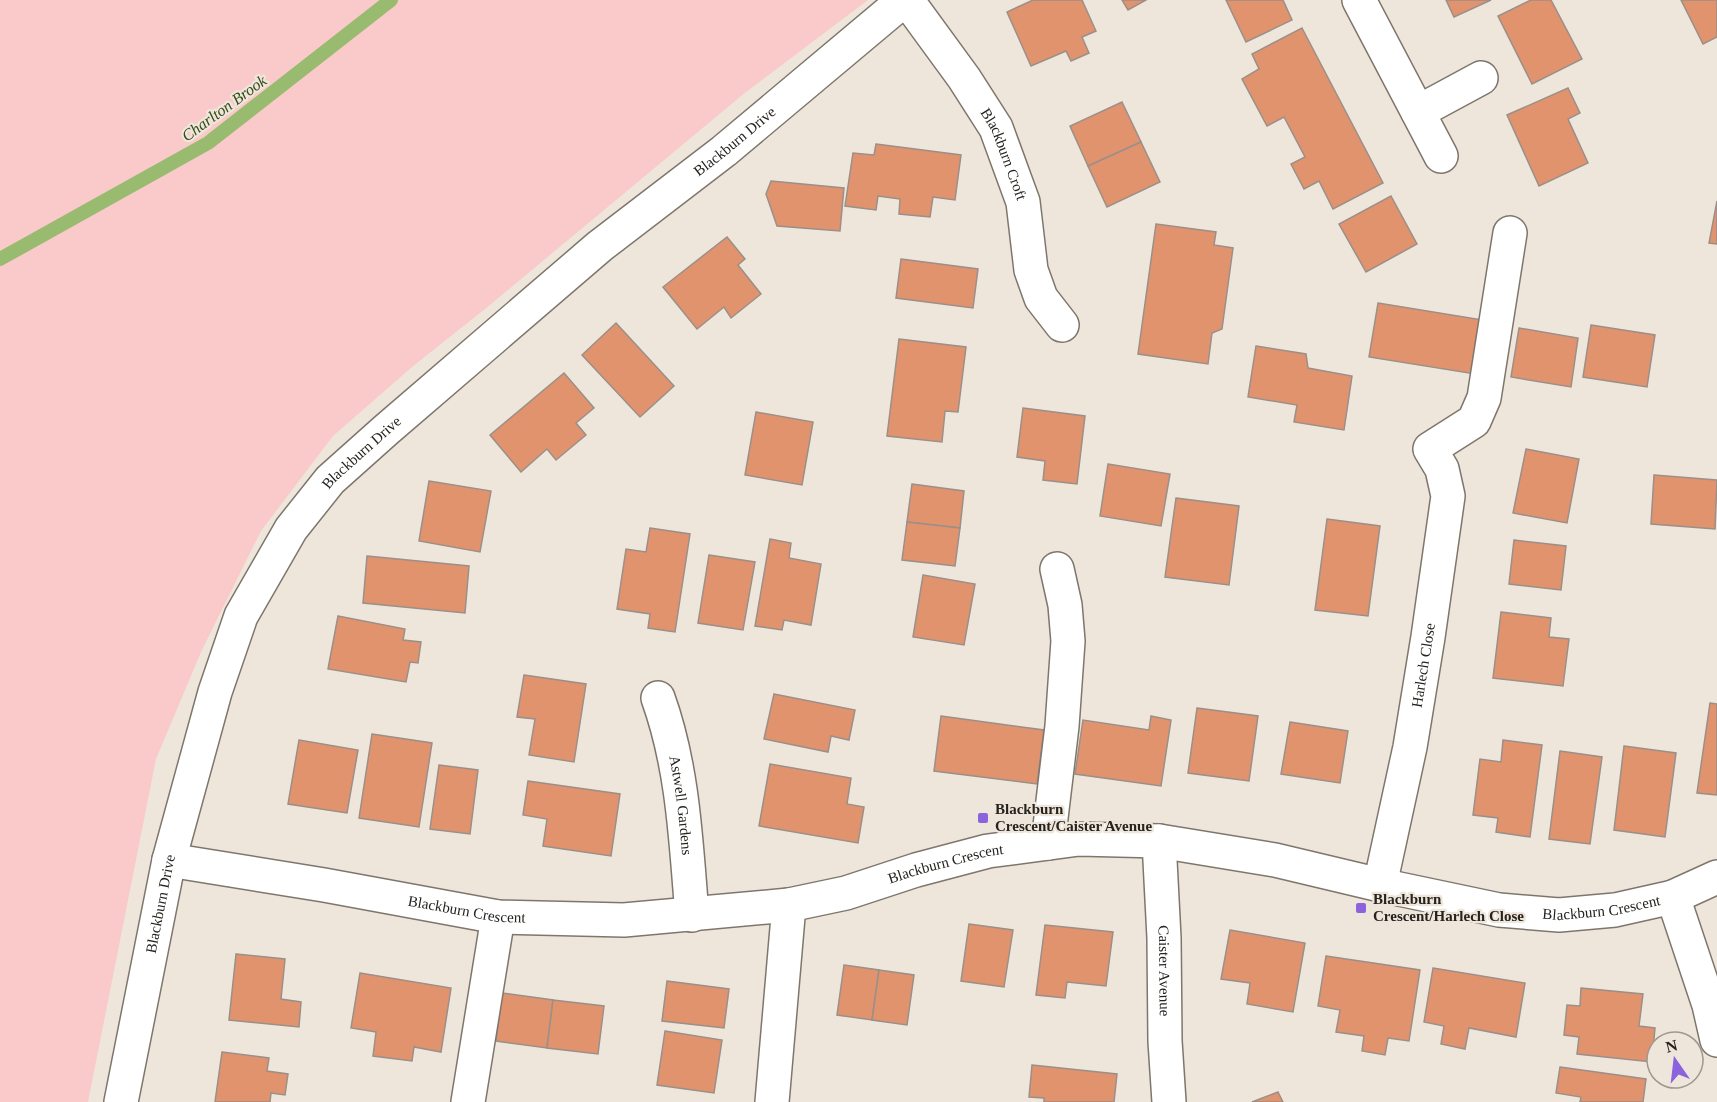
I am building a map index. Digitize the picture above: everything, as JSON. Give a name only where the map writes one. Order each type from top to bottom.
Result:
[{"type":"street","name":"Blackburn Croft","points":[[905,0],[964,78],[996,128],[1023,202],[1031,270],[1041,298],[1062,325]]},
{"type":"street","name":"Blackburn Drive","points":[[121,1102],[169,860],[214,692],[241,615],[291,529],[330,480],[600,246],[724,151],[905,0]]},
{"type":"street","points":[[1359,0],[1441,156]]},
{"type":"street","points":[[1418,112],[1481,78]]},
{"type":"street","name":"Harlech Close","points":[[1380,885],[1410,747],[1448,496],[1442,469],[1430,449],[1474,421],[1484,398],[1510,233]]},
{"type":"street","points":[[1048,843],[1062,726],[1068,641],[1065,605],[1057,568]]},
{"type":"street","name":"Astwell Gardens","points":[[658,698],[665,718],[676,772],[684,824],[692,915]]},
{"type":"street","name":"Blackburn Crescent","points":[[169,860],[498,916],[624,920],[789,905],[846,893],[916,870],[988,851],[1079,839],[1159,841],[1275,860],[1499,910],[1559,915],[1615,910],[1672,897],[1717,877]]},
{"type":"street","name":"Caister Avenue","points":[[1159,841],[1168,1102]]},
{"type":"street","points":[[1672,897],[1708,1005],[1717,1040]]},
{"type":"street","points":[[772,1102],[789,905]]},
{"type":"street","points":[[468,1102],[498,916]]},
{"type":"shaded area","points":[[0,0],[868,0],[746,92],[412,367],[333,436],[261,531],[201,652],[156,759],[88,1102],[0,1102]]},
{"type":"building","points":[[1033,0],[1082,0],[1096,31],[1082,37],[1089,53],[1071,61],[1066,51],[1031,66],[1007,12]]},
{"type":"building","points":[[1122,0],[1146,0],[1128,10]]},
{"type":"building","points":[[1226,0],[1283,0],[1292,20],[1246,42]]},
{"type":"building","points":[[1446,0],[1491,0],[1454,17]]},
{"type":"building","points":[[1531,0],[1551,0],[1582,59],[1532,84],[1498,16]]},
{"type":"building","points":[[1681,0],[1717,0],[1717,37],[1703,44]]},
{"type":"building","points":[[1302,28],[1383,183],[1333,209],[1319,181],[1304,189],[1291,164],[1305,157],[1284,117],[1267,126],[1242,79],[1259,69],[1252,54]]},
{"type":"building","points":[[1568,88],[1580,113],[1568,119],[1588,163],[1539,186],[1507,115]]},
{"type":"building","points":[[1122,102],[1141,142],[1088,166],[1070,126]]},
{"type":"building","points":[[1141,142],[1160,182],[1107,207],[1088,166]]},
{"type":"building","points":[[876,144],[961,155],[955,200],[933,197],[930,217],[899,214],[900,199],[878,196],[876,210],[845,206],[853,153],[874,155]]},
{"type":"building","points":[[771,181],[844,188],[840,231],[777,226],[766,194]]},
{"type":"building","points":[[1391,196],[1417,244],[1366,272],[1339,224]]},
{"type":"building","points":[[1717,201],[1717,244],[1709,243]]},
{"type":"building","points":[[1156,224],[1216,232],[1214,245],[1233,248],[1222,329],[1212,333],[1208,364],[1138,354]]},
{"type":"building","points":[[727,237],[745,259],[738,265],[761,294],[731,318],[724,307],[697,329],[663,287]]},
{"type":"building","points":[[901,259],[978,269],[973,308],[896,298]]},
{"type":"building","points":[[1378,303],[1483,320],[1475,374],[1369,357]]},
{"type":"building","points":[[616,323],[674,386],[640,417],[582,355]]},
{"type":"building","points":[[1591,325],[1655,335],[1647,387],[1583,377]]},
{"type":"building","points":[[1519,328],[1578,338],[1571,387],[1511,377]]},
{"type":"building","points":[[899,339],[966,347],[958,412],[945,411],[942,442],[887,436]]},
{"type":"building","points":[[1256,346],[1306,354],[1308,368],[1352,376],[1344,430],[1294,422],[1297,405],[1248,397]]},
{"type":"building","points":[[564,373],[594,408],[576,423],[586,435],[556,460],[547,449],[521,472],[490,435]]},
{"type":"building","points":[[1023,408],[1085,416],[1077,484],[1043,480],[1045,461],[1017,457]]},
{"type":"building","points":[[756,412],[813,422],[802,485],[745,475]]},
{"type":"building","points":[[1526,449],[1579,459],[1567,523],[1513,513]]},
{"type":"building","points":[[1108,464],[1170,474],[1161,526],[1100,516]]},
{"type":"building","points":[[1654,475],[1717,480],[1715,529],[1651,524]]},
{"type":"building","points":[[429,481],[491,491],[480,552],[419,541]]},
{"type":"building","points":[[912,484],[964,491],[960,528],[907,522]]},
{"type":"building","points":[[1176,498],[1239,506],[1229,585],[1165,577]]},
{"type":"building","points":[[1327,519],[1380,526],[1368,616],[1315,610]]},
{"type":"building","points":[[907,522],[960,528],[955,566],[902,560]]},
{"type":"building","points":[[650,528],[690,534],[675,632],[648,628],[650,614],[617,609],[626,549],[646,552]]},
{"type":"building","points":[[770,539],[791,543],[789,558],[821,564],[811,625],[784,620],[782,630],[755,626]]},
{"type":"building","points":[[1514,540],[1566,546],[1561,590],[1509,584]]},
{"type":"building","points":[[709,555],[755,562],[743,630],[698,623]]},
{"type":"building","points":[[367,556],[469,566],[465,613],[363,603]]},
{"type":"building","points":[[923,575],[975,584],[964,645],[913,637]]},
{"type":"building","points":[[1501,612],[1551,618],[1549,637],[1569,639],[1563,686],[1493,678]]},
{"type":"building","points":[[338,616],[405,629],[403,640],[421,642],[418,663],[410,662],[406,682],[328,669]]},
{"type":"building","points":[[524,675],[586,684],[574,762],[529,755],[535,719],[517,717]]},
{"type":"building","points":[[774,694],[855,710],[849,740],[831,736],[828,752],[764,739]]},
{"type":"building","points":[[1710,703],[1717,704],[1717,795],[1697,793]]},
{"type":"building","points":[[1197,708],[1258,716],[1249,781],[1188,773]]},
{"type":"building","points":[[941,716],[1044,730],[1037,784],[934,771]]},
{"type":"building","points":[[1151,716],[1171,720],[1161,786],[1075,774],[1083,720],[1149,730]]},
{"type":"building","points":[[1290,722],[1348,731],[1340,783],[1281,774]]},
{"type":"building","points":[[372,734],[432,743],[419,827],[359,818]]},
{"type":"building","points":[[299,740],[358,750],[347,813],[288,804]]},
{"type":"building","points":[[1503,740],[1542,745],[1530,837],[1496,832],[1498,818],[1473,815],[1480,759],[1501,762]]},
{"type":"building","points":[[1624,746],[1676,753],[1665,837],[1614,830]]},
{"type":"building","points":[[1560,751],[1602,757],[1590,844],[1549,839]]},
{"type":"building","points":[[770,764],[851,778],[847,804],[864,807],[858,843],[759,826]]},
{"type":"building","points":[[439,765],[478,770],[470,834],[430,829]]},
{"type":"building","points":[[528,781],[620,794],[611,856],[543,846],[547,819],[523,815]]},
{"type":"building","points":[[969,924],[1013,930],[1004,987],[961,981]]},
{"type":"building","points":[[1045,925],[1113,932],[1106,986],[1067,982],[1065,998],[1036,995]]},
{"type":"building","points":[[1230,930],[1305,943],[1293,1012],[1247,1004],[1250,983],[1221,979]]},
{"type":"building","points":[[236,954],[285,959],[281,999],[301,1002],[299,1027],[229,1020]]},
{"type":"building","points":[[1326,956],[1420,970],[1409,1041],[1388,1038],[1385,1055],[1362,1051],[1364,1036],[1336,1032],[1340,1010],[1318,1006]]},
{"type":"building","points":[[844,965],[879,970],[872,1020],[837,1015]]},
{"type":"building","points":[[1433,968],[1525,983],[1516,1037],[1469,1028],[1465,1049],[1441,1044],[1444,1026],[1424,1022]]},
{"type":"building","points":[[879,970],[914,975],[907,1025],[872,1020]]},
{"type":"building","points":[[360,973],[451,988],[441,1052],[414,1047],[412,1061],[373,1056],[376,1032],[351,1028]]},
{"type":"building","points":[[667,981],[729,989],[724,1028],[662,1021]]},
{"type":"building","points":[[1581,988],[1643,994],[1639,1026],[1655,1028],[1655,1030],[1645,1030],[1645,1061],[1577,1054],[1579,1037],[1564,1035],[1567,1005],[1580,1006]]},
{"type":"building","points":[[502,993],[553,1000],[547,1048],[496,1041]]},
{"type":"building","points":[[553,1000],[604,1006],[598,1054],[547,1048]]},
{"type":"building","points":[[665,1031],[722,1040],[714,1093],[657,1085]]},
{"type":"building","points":[[222,1052],[269,1058],[267,1071],[288,1074],[285,1095],[271,1093],[270,1102],[215,1102]]},
{"type":"building","points":[[1032,1065],[1117,1074],[1114,1102],[1044,1102],[1044,1098],[1029,1097]]},
{"type":"building","points":[[1560,1067],[1645,1079],[1643,1102],[1580,1102],[1581,1097],[1556,1093]]},
{"type":"building","points":[[1278,1092],[1283,1102],[1252,1102]]},
{"type":"waterway","name":"Charlton Brook","points":[[0,259],[208,143],[391,0]]},
{"type":"place","name":"Blackburn Crescent/Caister Avenue","points":[[983,818]]},
{"type":"place","name":"Blackburn Crescent/Harlech Close","points":[[1361,908]]}]
